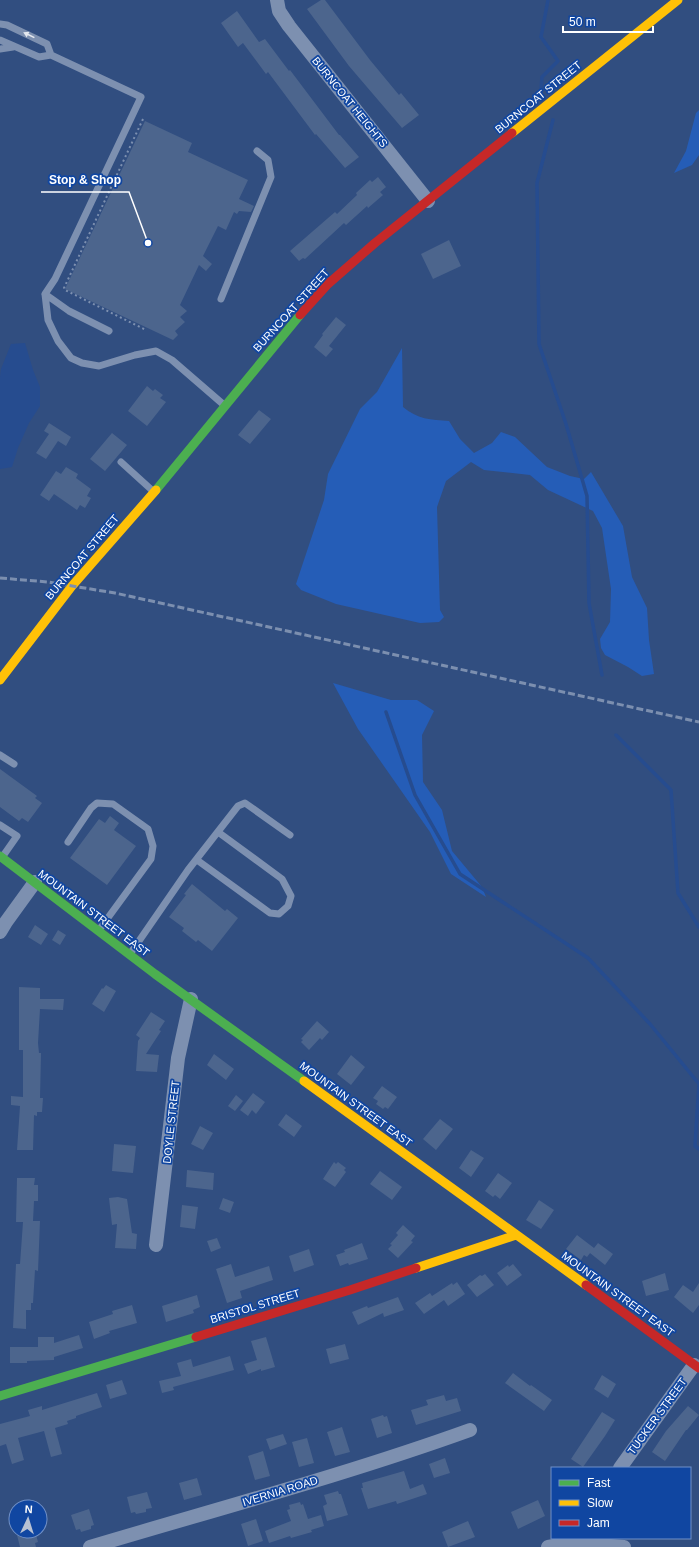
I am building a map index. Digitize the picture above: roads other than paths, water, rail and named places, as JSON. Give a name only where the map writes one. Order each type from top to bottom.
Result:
[{"type":"street","name":"BURNCOAT HEIGHTS","points":[[277,0],[280,11],[289,26],[428,201]]},
{"type":"street","name":"BURNCOAT STREET","points":[[0,680],[72,586],[154,492],[292,324],[328,284],[375,243],[678,0]]},
{"type":"street","name":"MOUNTAIN STREET EAST","points":[[1,857],[129,954],[624,1312],[696,1366]]},
{"type":"street","points":[[0,932],[35,882]]},
{"type":"street","name":"DOYLE STREET","points":[[156,1245],[178,1058],[191,999]]},
{"type":"street","name":"BRISTOL STREET","points":[[0,1396],[356,1288],[516,1235]]},
{"type":"street","name":"TUCKER STREET","points":[[621,1467],[696,1366]]},
{"type":"street","name":"IVERNIA ROAD","points":[[90,1547],[416,1450],[470,1430]]},
{"type":"street","points":[[548,1547],[572,1543],[624,1547]]},
{"type":"lane","points":[[0,24],[7,25],[47,44],[51,55]]},
{"type":"lane","points":[[0,40],[13,47],[39,57],[51,55],[141,97],[55,279],[45,294],[48,320],[58,341],[71,358],[82,363],[99,366],[135,355],[156,351],[172,360],[225,406]]},
{"type":"lane","points":[[0,49],[13,47]]},
{"type":"lane","points":[[221,300],[271,177],[268,160],[257,151]]},
{"type":"lane","points":[[45,294],[69,311],[109,331]]},
{"type":"lane","points":[[121,462],[154,492]]},
{"type":"lane","points":[[0,755],[14,764]]},
{"type":"lane","points":[[68,842],[91,808],[98,803],[113,804],[148,829],[153,846],[151,859],[98,930]]},
{"type":"lane","points":[[129,954],[238,806],[245,803],[290,835]]},
{"type":"lane","points":[[0,825],[16,836],[1,857]]},
{"type":"lane","points":[[197,860],[270,913],[279,914],[288,906],[291,896],[282,879],[218,832]]},
{"type":"waterway","points":[[541,90],[542,77],[558,61],[541,37],[548,0]]},
{"type":"waterway","points":[[553,120],[537,183],[539,344],[566,424],[587,496],[589,603],[602,675]]},
{"type":"waterway","points":[[386,712],[415,795],[460,874],[588,958],[650,1024],[699,1084]]},
{"type":"waterway","points":[[616,735],[671,790],[678,893],[699,927]]},
{"type":"waterway","points":[[699,1083],[695,1146],[699,1149]]},
{"type":"railway","points":[[0,578],[48,582],[115,593],[699,722]]},
{"type":"place","name":"Stop & Shop","points":[[148,243]]}]
